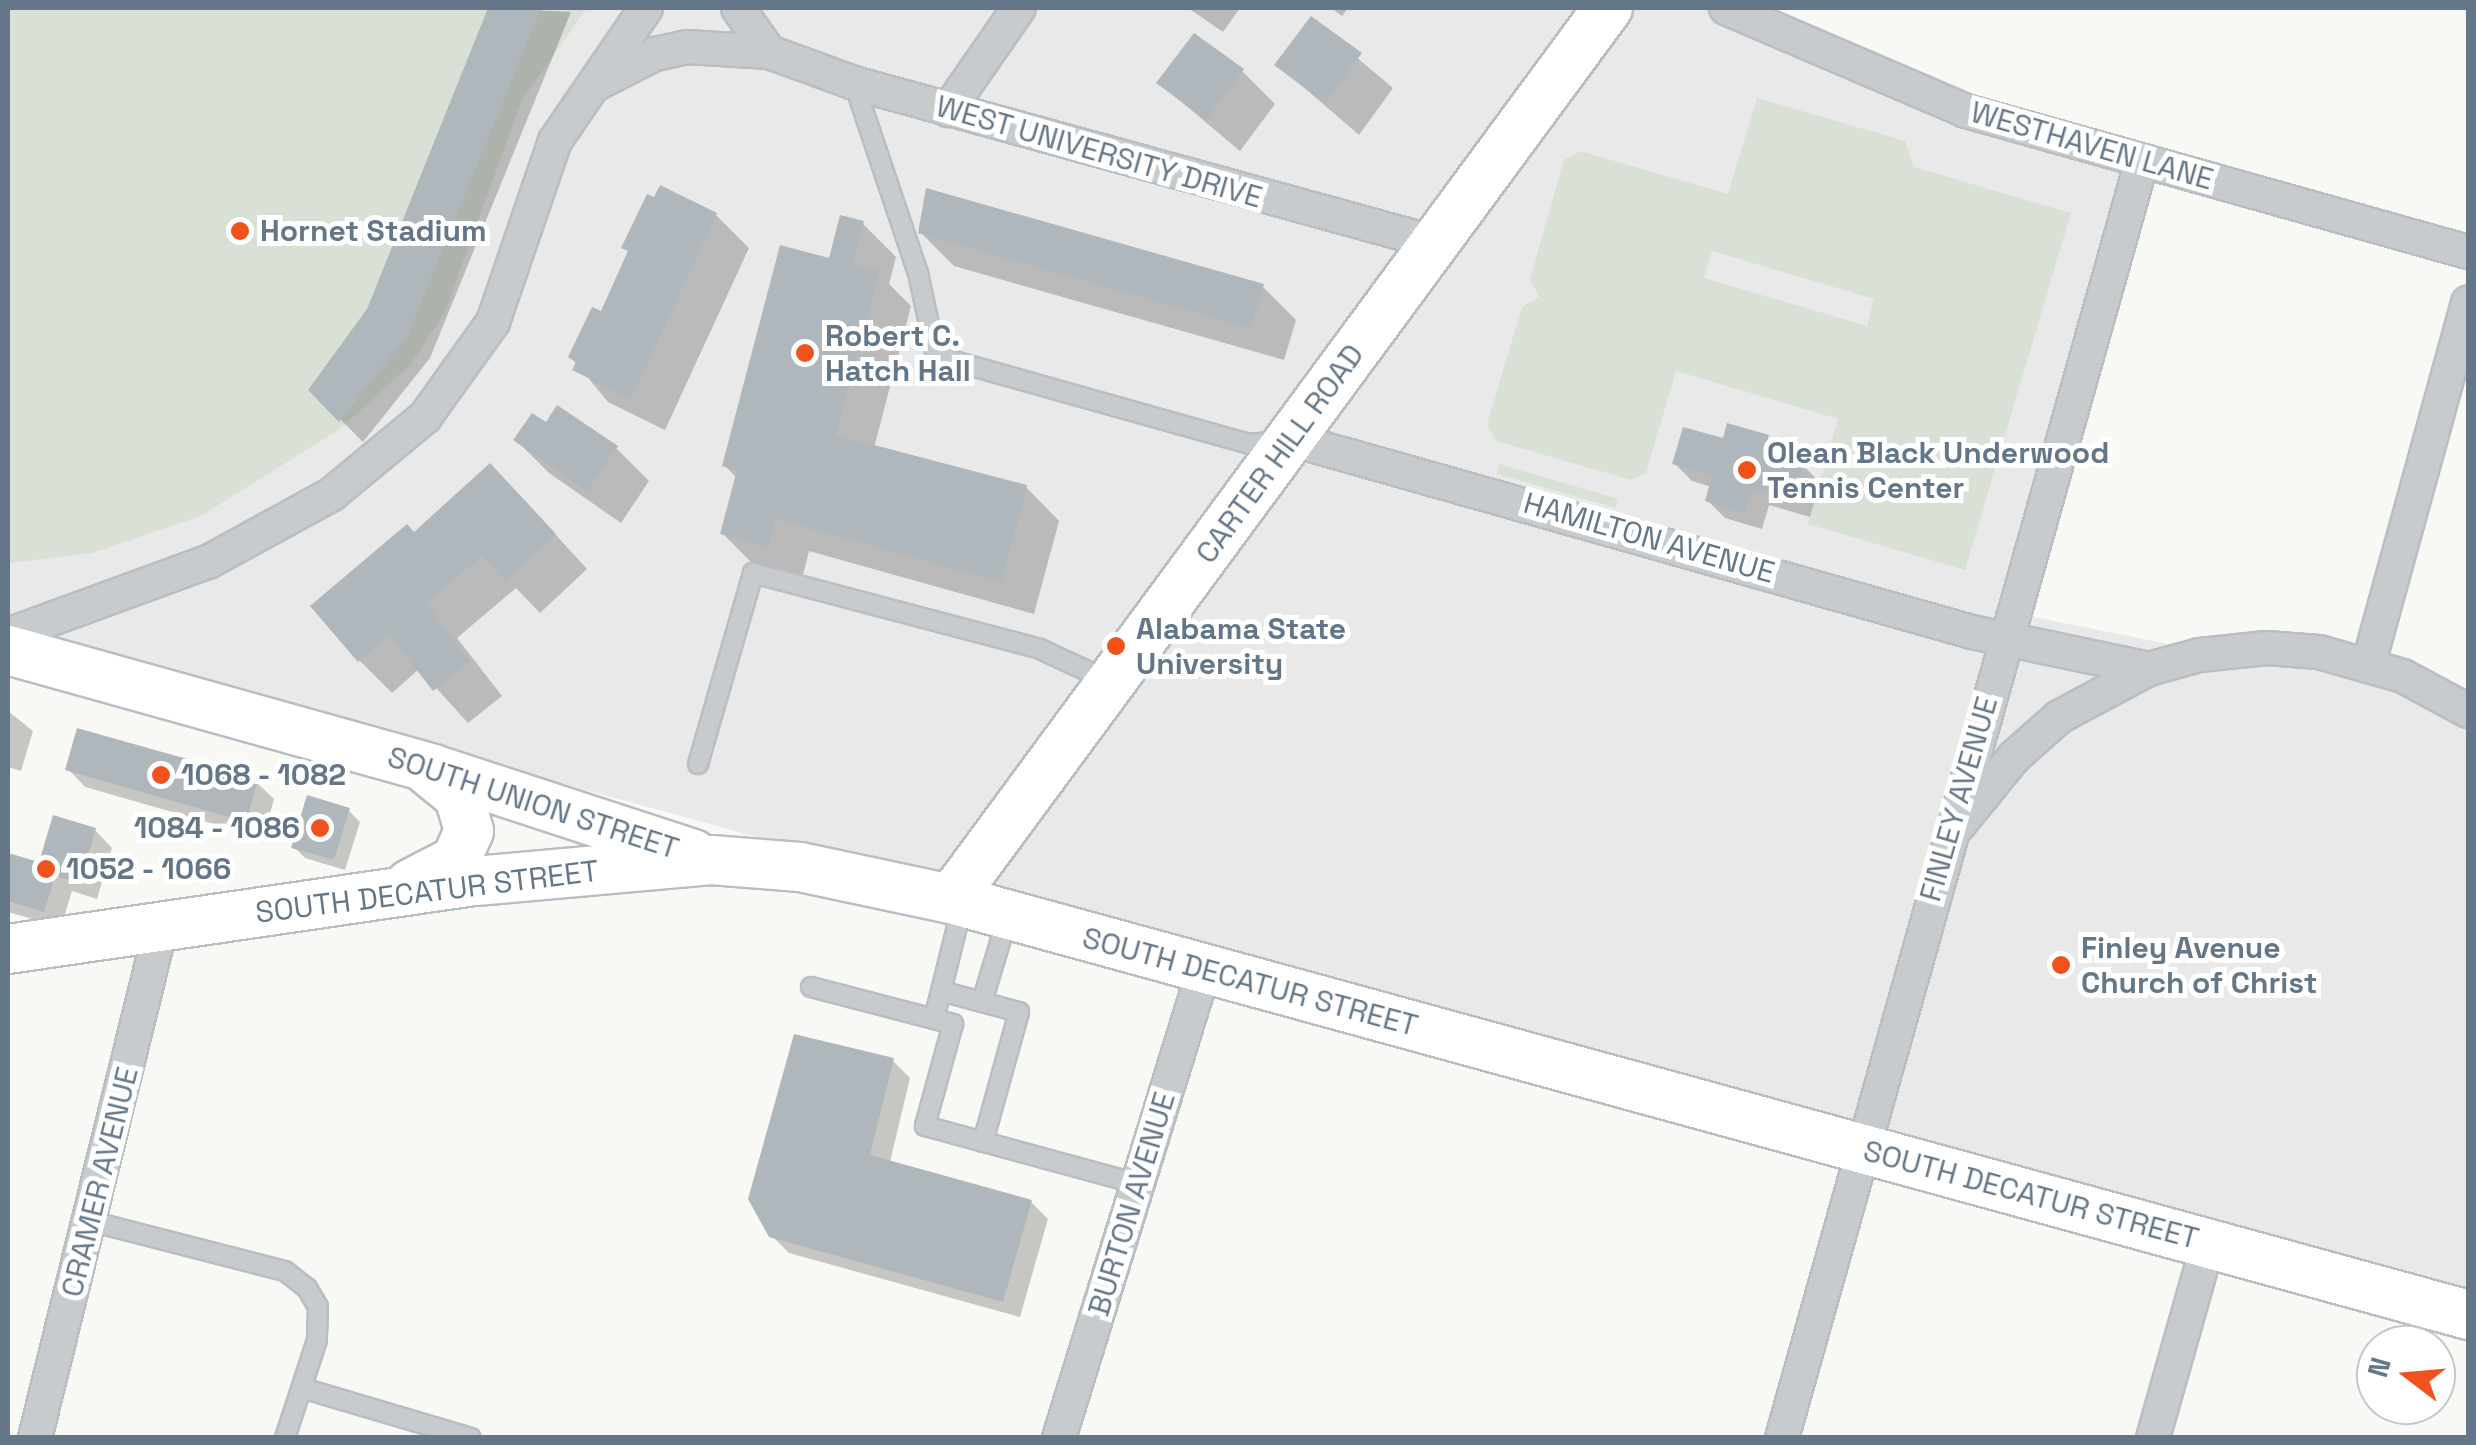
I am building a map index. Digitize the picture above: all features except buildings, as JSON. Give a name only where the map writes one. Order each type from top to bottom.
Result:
[{"type":"main road","name":"CARTER HILL ROAD","points":[[974,905],[1112,682],[1608,8]]},
{"type":"main road","name":"SOUTH UNION STREET","points":[[8,650],[419,765],[710,860]]},
{"type":"main road","points":[[394,894],[456,860],[470,831],[459,796],[419,765]]},
{"type":"main road","name":"SOUTH DECATUR STREET","points":[[8,950],[394,894],[710,860],[817,870],[974,905],[2468,1315]]},
{"type":"street","points":[[8,636],[224,554],[332,494],[425,417],[493,322],[555,141],[646,8]]},
{"type":"street","points":[[738,8],[769,52]]},
{"type":"street","points":[[948,110],[1019,8]]},
{"type":"street","name":"WESTHAVEN LANE","points":[[1726,8],[1966,111],[2468,252]]},
{"type":"street","name":"WEST UNIVERSITY DRIVE","points":[[594,85],[643,59],[687,47],[769,52],[854,83],[948,110],[1433,242]]},
{"type":"street","name":"FINLEY AVENUE","points":[[1782,1438],[1860,1148],[2142,161]]},
{"type":"street","points":[[2368,666],[2468,302]]},
{"type":"street","name":"HAMILTON AVENUE","points":[[1293,440],[2005,638],[2149,669]]},
{"type":"street","points":[[1948,838],[2014,757],[2059,717],[2149,669],[2266,648],[2404,676],[2468,711]]},
{"type":"street","name":"CRAMER AVENUE","points":[[35,1438],[161,927]]},
{"type":"street","name":"BURTON AVENUE","points":[[1060,1438],[1204,970]]},
{"type":"street","points":[[2154,1438],[2208,1244]]},
{"type":"lane","points":[[854,83],[918,273],[936,356],[1250,444],[1293,440]]},
{"type":"lane","points":[[698,764],[753,574],[1040,649],[1112,682]]},
{"type":"lane","points":[[934,1019],[974,905]]},
{"type":"lane","points":[[974,905],[982,1002]]},
{"type":"lane","points":[[811,988],[953,1024],[925,1126],[1138,1184]]},
{"type":"lane","points":[[941,991],[1018,1012],[983,1142]]},
{"type":"lane","points":[[90,1221],[284,1272],[308,1288],[318,1307],[317,1340],[285,1438]]},
{"type":"lane","points":[[302,1388],[471,1438]]},
{"type":"shaded area","name":"Alabama State University","points":[[8,8],[1705,8],[1941,112],[2130,169],[1998,610],[2244,659],[2326,665],[2419,693],[2468,726],[2468,1305],[8,632]]},
{"type":"shaded area","name":"Hornet Stadium","points":[[8,8],[587,8],[522,100],[444,314],[410,365],[341,428],[201,516],[92,553],[8,563]]},
{"type":"shaded area","points":[[1757,98],[1905,141],[1914,167],[2071,213],[1965,570],[1808,524],[1838,419],[1676,371],[1646,473],[1631,480],[1496,441],[1487,424],[1522,307],[1539,297],[1530,279],[1564,160],[1580,151],[1728,194]],"holes":[[[1712,251],[1874,299],[1867,326],[1704,278]]]},
{"type":"shaded area","points":[[1499,464],[1618,499],[1616,508],[1497,474]]},
{"type":"place","name":"Hornet Stadium","points":[[240,231]]},
{"type":"place","name":"Robert C. Hatch Hall","points":[[805,353]]},
{"type":"place","name":"Olean Black Underwood Tennis Center","points":[[1747,470]]},
{"type":"place","name":"Alabama State University","points":[[1116,646]]},
{"type":"place","name":"1068 - 1082","points":[[161,775]]},
{"type":"place","name":"1084 - 1086","points":[[320,828]]},
{"type":"place","name":"1052 - 1066","points":[[46,869]]},
{"type":"place","name":"Finley Avenue Church of Christ","points":[[2061,965]]}]
